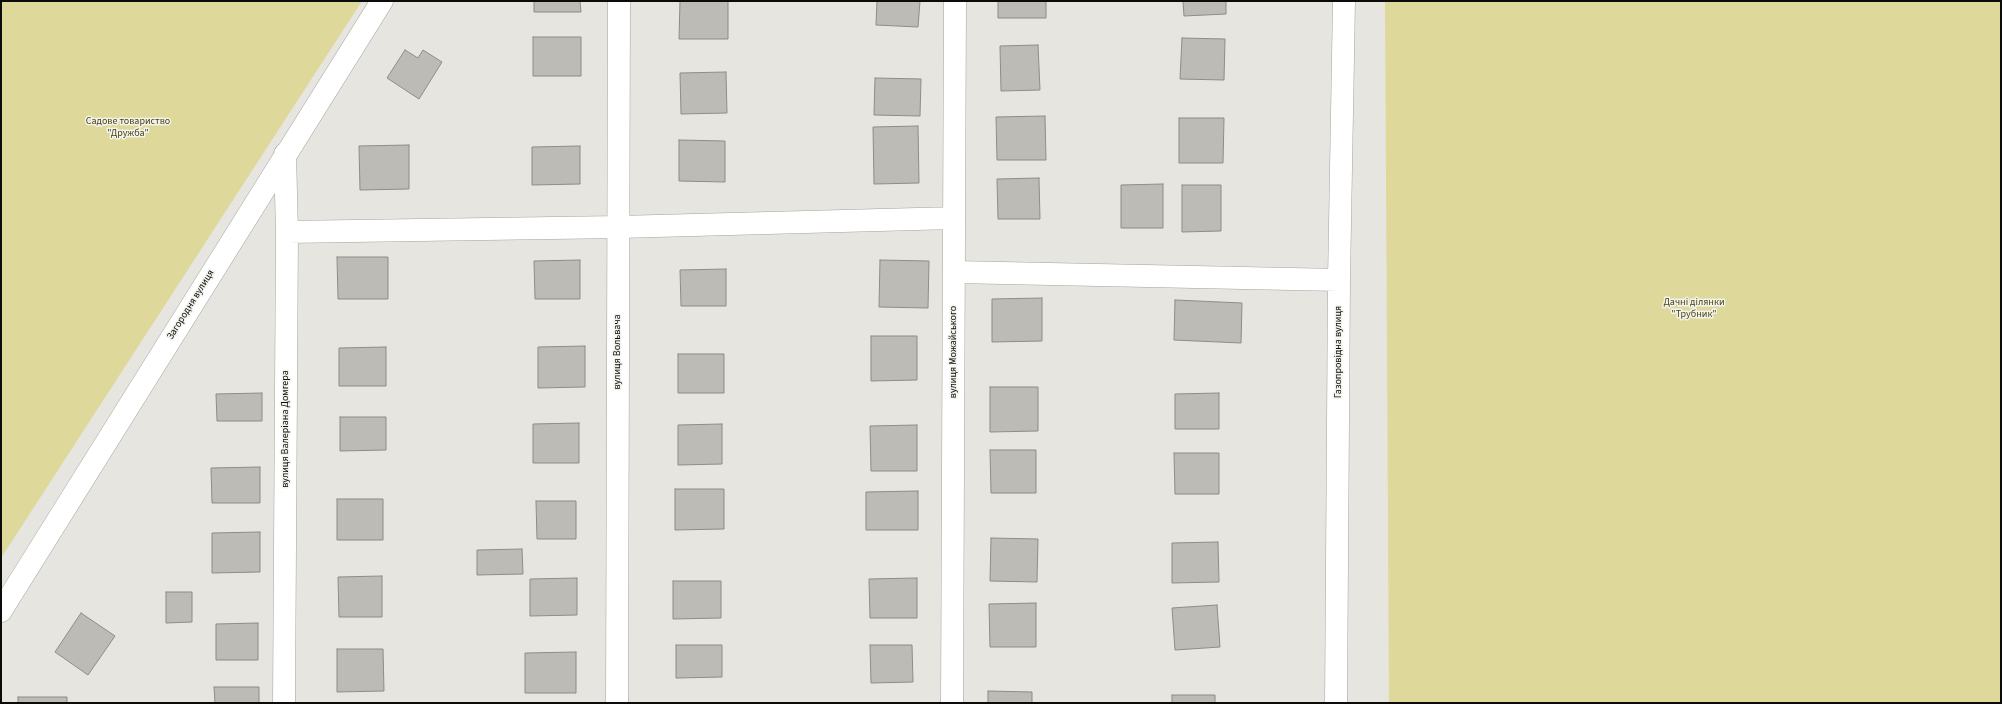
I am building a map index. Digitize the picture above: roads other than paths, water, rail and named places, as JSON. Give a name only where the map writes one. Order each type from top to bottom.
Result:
[{"type":"street","name":"Загородня вулиця","points":[[1,611],[285,154],[382,1]]},
{"type":"street","name":"вулиця Вольвача","points":[[617,703],[619,1]]},
{"type":"street","name":"вулиця Можайського","points":[[952,703],[955,1]]},
{"type":"street","name":"Газопровідна вулиця","points":[[1336,703],[1339,280],[1344,1]]},
{"type":"street","name":"вулиця Валеріана Домгера","points":[[284,703],[287,232],[285,154]]},
{"type":"street","points":[[287,232],[619,228],[954,218]]},
{"type":"street","points":[[954,272],[1339,280]]},
{"type":"park label","name":"Садове товариство \"Дружба\"","points":[[128,128]]},
{"type":"park label","name":"Дачні ділянки \"Трубник\"","points":[[1694,308]]}]
